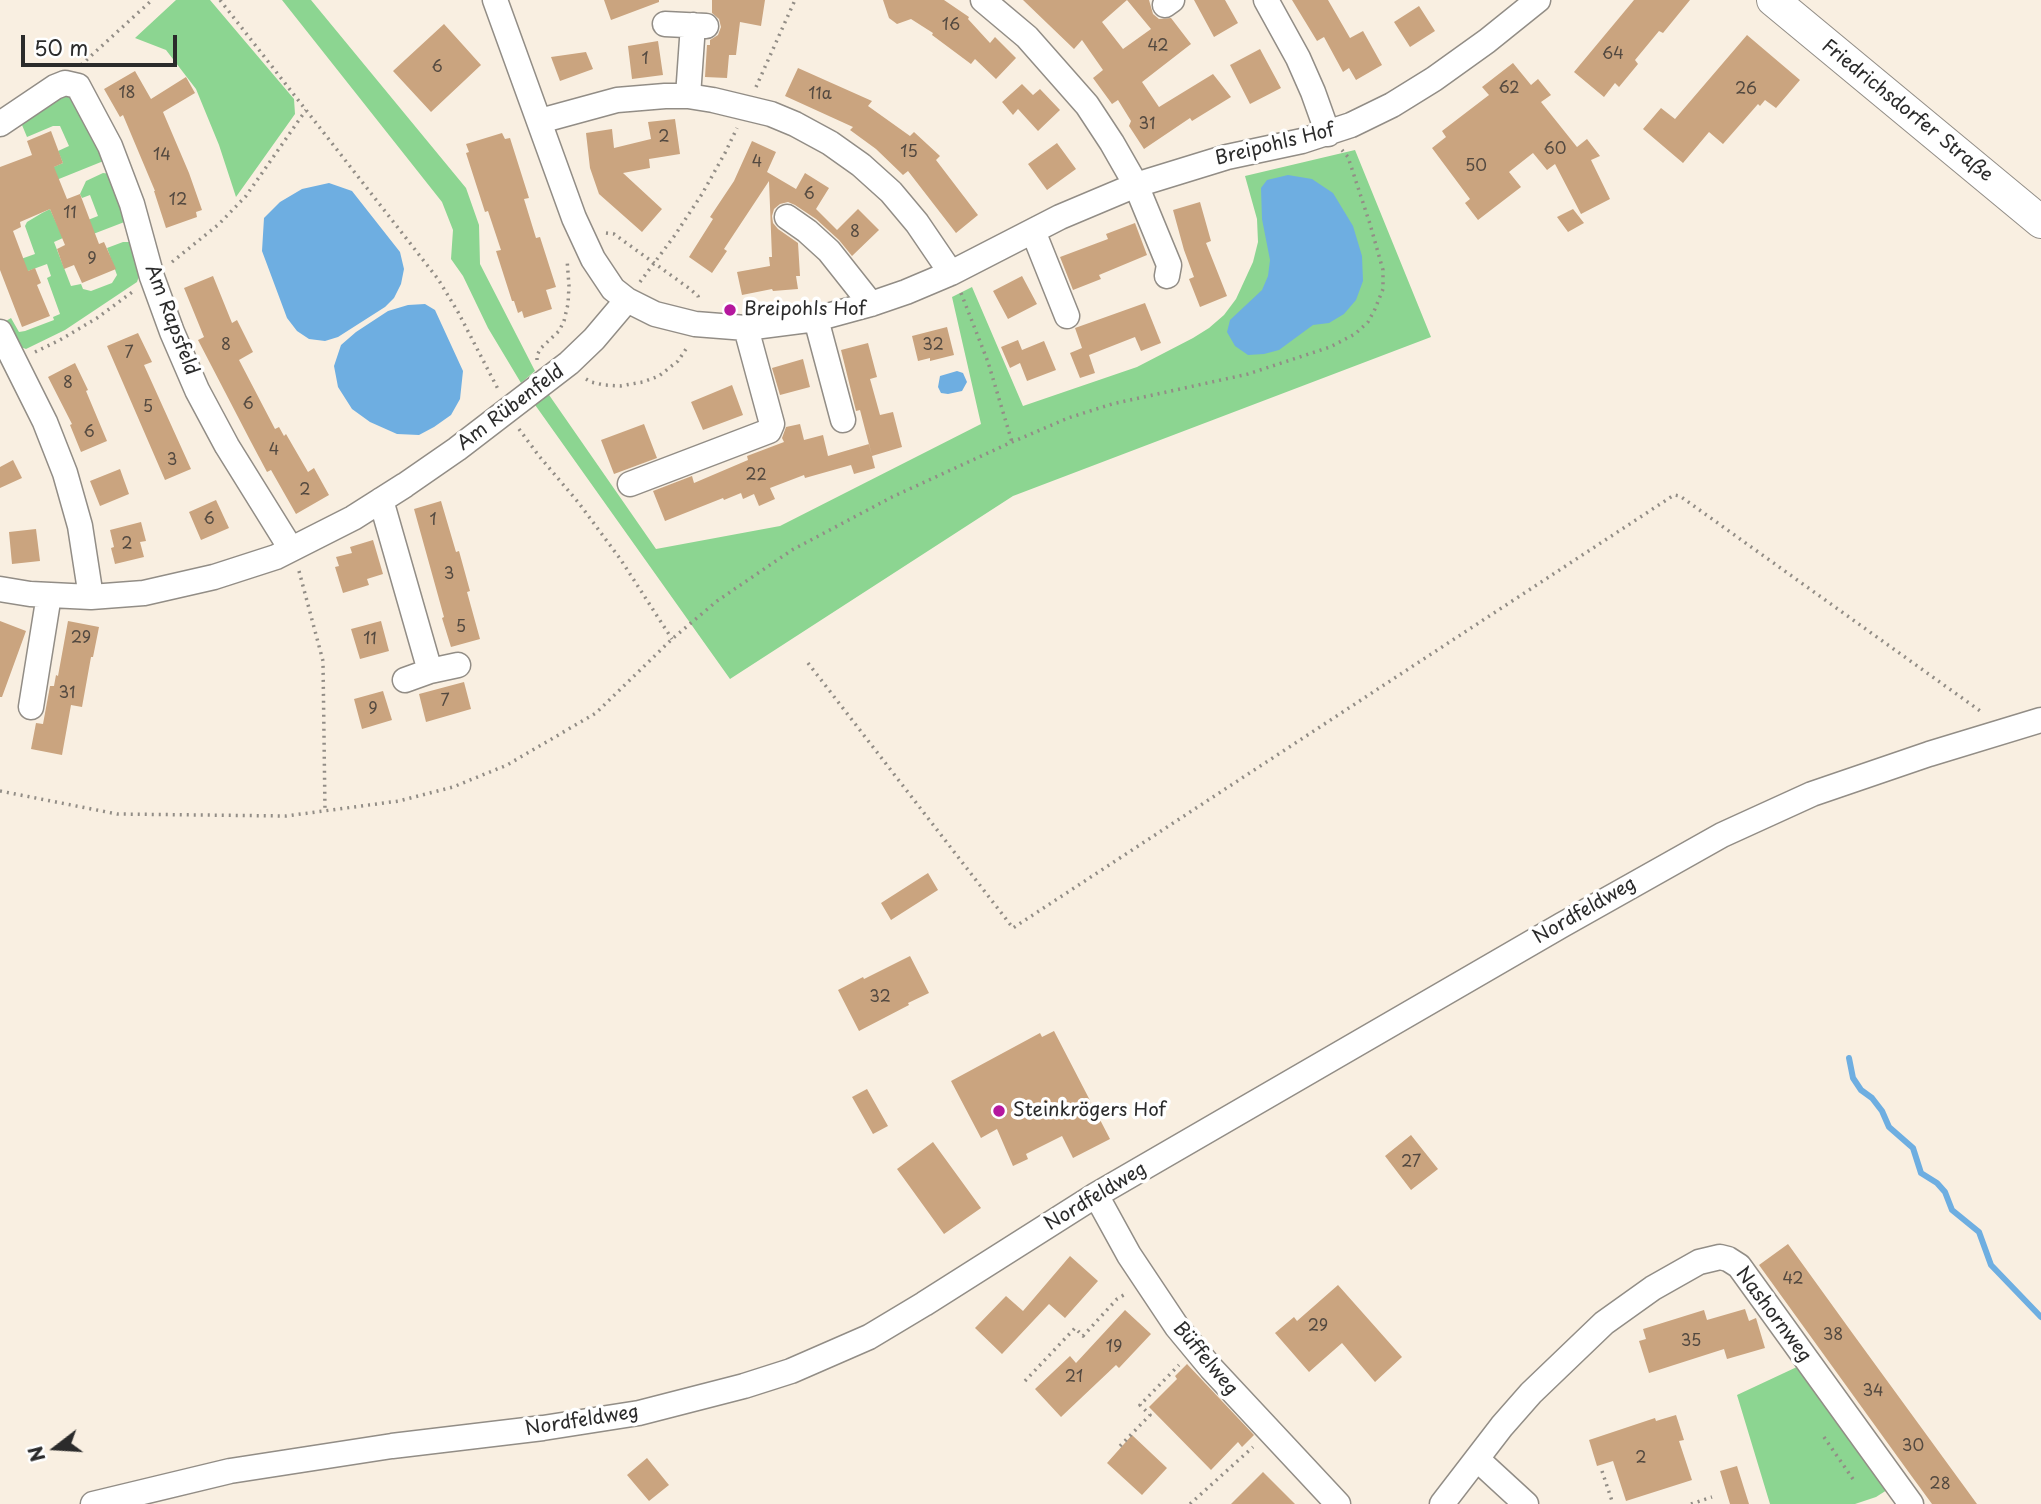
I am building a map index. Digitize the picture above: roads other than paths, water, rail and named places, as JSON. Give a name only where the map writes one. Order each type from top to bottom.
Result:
[{"type":"main road","name":"Friedrichsdorfer Straße","points":[[1773,0],[2041,222]]},
{"type":"street","name":"Breipohls Hof","points":[[495,0],[564,192],[593,258],[613,289],[627,300],[655,314],[714,326],[746,328],[816,319],[871,304],[951,273],[1103,197],[1136,184],[1227,157],[1328,134],[1370,117],[1434,79],[1538,0]]},
{"type":"street","points":[[984,0],[1027,37],[1087,105],[1136,184],[1169,265],[1167,276]]},
{"type":"street","points":[[1266,0],[1298,58],[1328,134]]},
{"type":"street","points":[[665,24],[700,25],[688,96]]},
{"type":"street","name":"Am Rapsfeld","points":[[0,124],[65,83],[78,86],[83,93],[110,146],[132,204],[152,277],[197,390],[227,446],[291,550]]},
{"type":"street","points":[[540,121],[617,100],[688,96],[747,107],[795,124],[830,143],[861,165],[891,192],[917,223],[951,273]]},
{"type":"street","points":[[787,217],[829,251],[871,304]]},
{"type":"street","points":[[1033,231],[1067,316]]},
{"type":"street","name":"Am Rübenfeld","points":[[0,589],[20,593],[91,597],[144,593],[178,587],[238,570],[291,550],[353,518],[431,468],[509,410],[581,352],[627,300]]},
{"type":"street","points":[[816,319],[843,420]]},
{"type":"street","points":[[630,484],[769,431],[772,424],[746,328]]},
{"type":"street","points":[[0,332],[45,422],[65,474],[80,526],[91,597]]},
{"type":"street","points":[[381,500],[430,671]]},
{"type":"street","points":[[31,707],[49,595]]},
{"type":"street","points":[[405,680],[430,671],[458,666]]},
{"type":"street","name":"Nordfeldweg","points":[[93,1504],[230,1471],[639,1413],[791,1371],[869,1336],[925,1304],[1096,1195],[1730,830],[1812,794],[1870,773],[2041,720]]},
{"type":"street","name":"Büffelweg","points":[[1096,1195],[1146,1282],[1195,1349],[1338,1504]]},
{"type":"street","name":"Nashornweg","points":[[1442,1504],[1531,1393],[1604,1323],[1676,1275],[1699,1262],[1720,1257],[1739,1266],[1911,1504]]},
{"type":"street","points":[[1476,1459],[1526,1504]]},
{"type":"water","points":[[1288,175],[1312,179],[1333,193],[1353,226],[1362,256],[1363,281],[1356,300],[1344,314],[1329,323],[1313,325],[1279,350],[1248,355],[1235,346],[1227,332],[1230,320],[1262,290],[1268,276],[1270,260],[1262,219],[1261,188],[1267,180]]},
{"type":"water","points":[[329,183],[352,191],[400,252],[404,269],[394,298],[385,307],[338,337],[325,341],[309,339],[297,331],[287,318],[262,251],[264,218],[280,202],[302,189]]},
{"type":"water","points":[[425,304],[435,310],[463,371],[460,399],[451,415],[434,427],[419,435],[397,434],[370,422],[352,409],[338,387],[334,366],[341,345],[356,332],[388,311],[408,305]]},
{"type":"water","points":[[957,371],[963,373],[967,382],[962,391],[941,393],[938,387],[940,376]]},
{"type":"waterway","points":[[1849,1058],[1853,1078],[1882,1111],[1889,1127],[1913,1148],[1921,1173],[1937,1183],[1945,1192],[1952,1210],[1979,1232],[1991,1265],[2041,1317]]},
{"type":"place","name":"Breipohls Hof","points":[[730,310]]},
{"type":"place","name":"Steinkrögers Hof","points":[[999,1111]]}]
